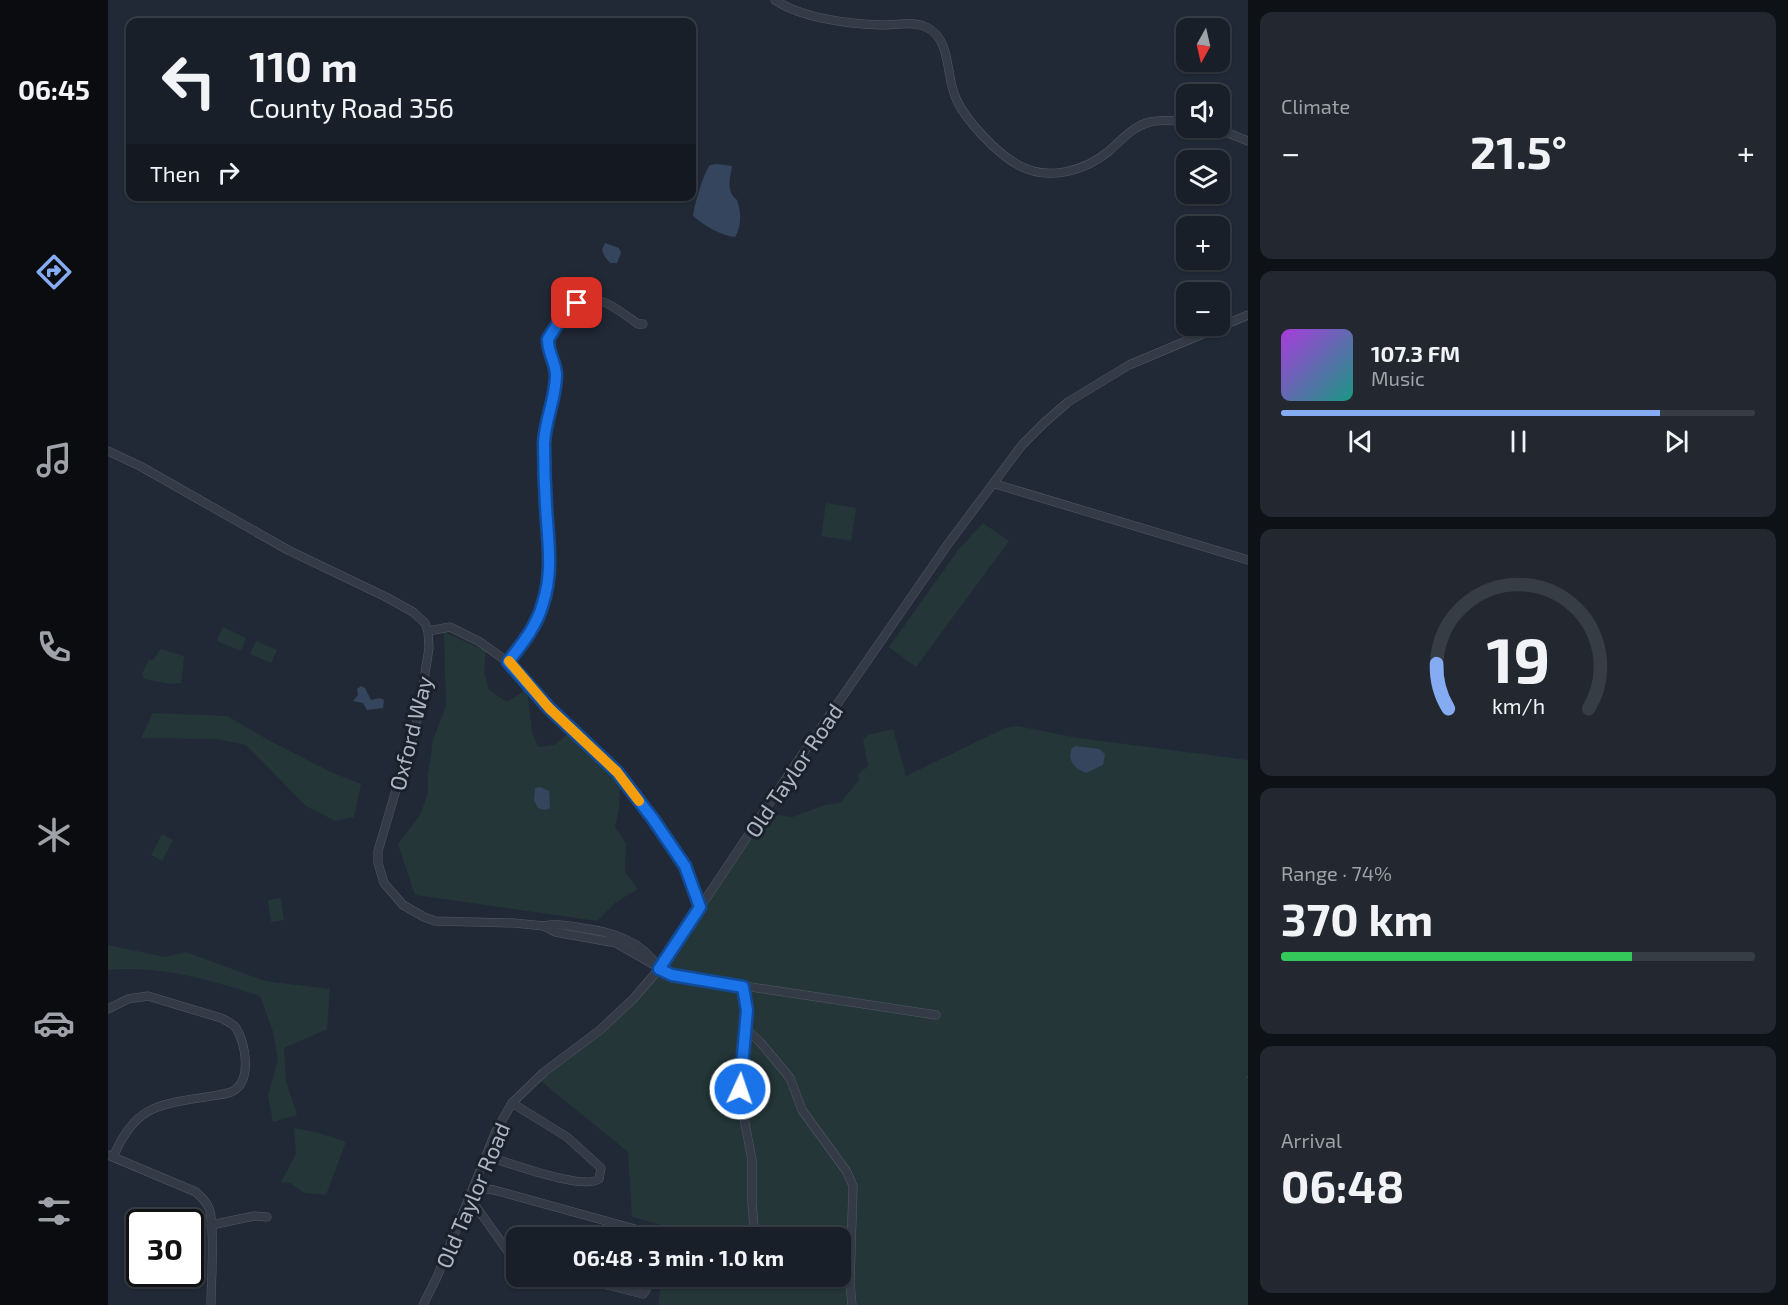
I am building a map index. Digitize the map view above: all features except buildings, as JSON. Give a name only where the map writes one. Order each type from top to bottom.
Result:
[{"type":"street","points":[[775,0],[789,8],[829,18],[879,25],[925,26],[942,44],[955,97],[969,118],[1000,152],[1020,166],[1032,170],[1054,173],[1077,169],[1092,163],[1140,126],[1150,122],[1176,122]]},
{"type":"street","points":[[1230,134],[1248,141]]},
{"type":"street","points":[[508,662],[529,635],[541,609],[549,576],[545,426],[555,387],[556,373],[548,339],[569,309],[588,299],[606,303],[638,324],[643,324]]},
{"type":"street","name":"Old Taylor Road","points":[[423,1305],[437,1277],[496,1131],[513,1103],[544,1072],[600,1030],[634,998],[659,969],[781,786],[948,544],[1022,446],[1068,402],[1131,363],[1248,315]]},
{"type":"street","points":[[108,451],[140,466],[288,550],[380,593],[413,612],[424,623],[428,632],[450,627],[480,642],[508,662],[549,708],[623,780],[685,866],[700,907]]},
{"type":"street","points":[[995,483],[1248,560]]},
{"type":"street","name":"Oxford Way","points":[[428,632],[428,657],[414,734],[378,851],[378,863],[384,883],[403,905],[435,921],[514,922],[544,926],[555,932],[616,943],[672,975],[936,1015]]},
{"type":"street","points":[[743,987],[747,1010],[739,1080],[752,1160],[754,1227]]},
{"type":"street","points":[[108,1009],[128,999],[148,996],[221,1018],[232,1023],[237,1031],[246,1068],[243,1080],[233,1091],[165,1103],[148,1110],[133,1123],[110,1156],[196,1192],[206,1202],[210,1210],[211,1225],[211,1305]]},
{"type":"street","points":[[746,1029],[790,1078],[802,1110],[847,1172],[853,1186],[850,1284],[852,1305]]},
{"type":"street","points":[[486,1156],[561,1179],[589,1183],[599,1179],[601,1168],[567,1137],[513,1103]]},
{"type":"street","points":[[474,1186],[628,1227]]},
{"type":"street","points":[[468,1203],[477,1208],[506,1249]]},
{"type":"street","points":[[211,1225],[254,1216],[267,1217]]},
{"type":"street","points":[[614,1287],[642,1294],[646,1287]]},
{"type":"shaded area","points":[[826,503],[856,508],[851,541],[821,536]]},
{"type":"shaded area","points":[[983,523],[1009,541],[916,667],[889,647],[959,549]]},
{"type":"shaded area","points":[[223,627],[246,638],[241,651],[217,641]]},
{"type":"shaded area","points":[[444,632],[486,651],[484,671],[489,690],[507,702],[527,689],[532,732],[538,747],[554,745],[569,733],[598,757],[620,783],[619,809],[615,827],[626,843],[625,872],[638,889],[615,903],[597,921],[415,895],[398,844],[420,815],[428,793],[433,740],[446,706]]},
{"type":"shaded area","points":[[256,641],[277,650],[271,663],[250,654]]},
{"type":"shaded area","points":[[161,649],[184,656],[181,683],[171,684],[144,679],[142,674],[149,659],[153,660]]},
{"type":"shaded area","points":[[153,713],[227,716],[331,772],[361,784],[354,817],[335,821],[306,806],[246,745],[216,739],[141,738]]},
{"type":"shaded area","points":[[1018,726],[1078,738],[1248,760],[1248,1305],[658,1305],[661,1287],[851,1287],[851,1227],[668,1227],[632,1217],[628,1152],[537,1078],[571,1052],[659,969],[763,813],[792,817],[825,805],[840,803],[860,779],[857,775],[868,766],[863,740],[868,735],[893,729],[906,776],[1005,728]]},
{"type":"shaded area","points":[[162,834],[173,840],[162,861],[151,855]]},
{"type":"shaded area","points":[[281,898],[284,920],[271,922],[268,900]]},
{"type":"shaded area","points":[[108,945],[165,957],[186,952],[265,981],[330,989],[327,1029],[284,1048],[286,1082],[297,1115],[273,1122],[268,1096],[278,1059],[273,1032],[260,996],[185,975],[147,970],[108,970]]},
{"type":"shaded area","points":[[294,1128],[320,1133],[346,1142],[326,1195],[305,1193],[290,1183],[281,1182],[296,1154]]},
{"type":"water","points":[[710,165],[732,166],[730,189],[737,200],[740,214],[740,224],[735,237],[712,230],[693,216],[705,175]]},
{"type":"water","points":[[605,243],[619,248],[621,253],[617,263],[610,263],[605,257],[602,250]]},
{"type":"water","points":[[361,686],[365,688],[371,700],[380,698],[384,700],[383,708],[367,710],[363,703],[353,701],[358,695],[357,689]]},
{"type":"water","points":[[1076,746],[1099,749],[1105,754],[1103,765],[1086,773],[1078,769],[1070,757],[1072,748]]},
{"type":"water","points":[[540,787],[549,791],[550,808],[545,810],[538,808],[534,800],[535,788]]},
{"type":"slow traffic","points":[[509,661],[549,708],[617,772],[639,801]]},
{"type":"route","points":[[577,303],[560,320],[550,334],[547,344],[556,373],[555,387],[545,426],[544,460],[550,552],[549,576],[543,604],[529,635],[508,662],[549,708],[617,772],[685,866],[700,907],[659,969],[672,975],[743,987],[747,1010],[740,1089]]}]
